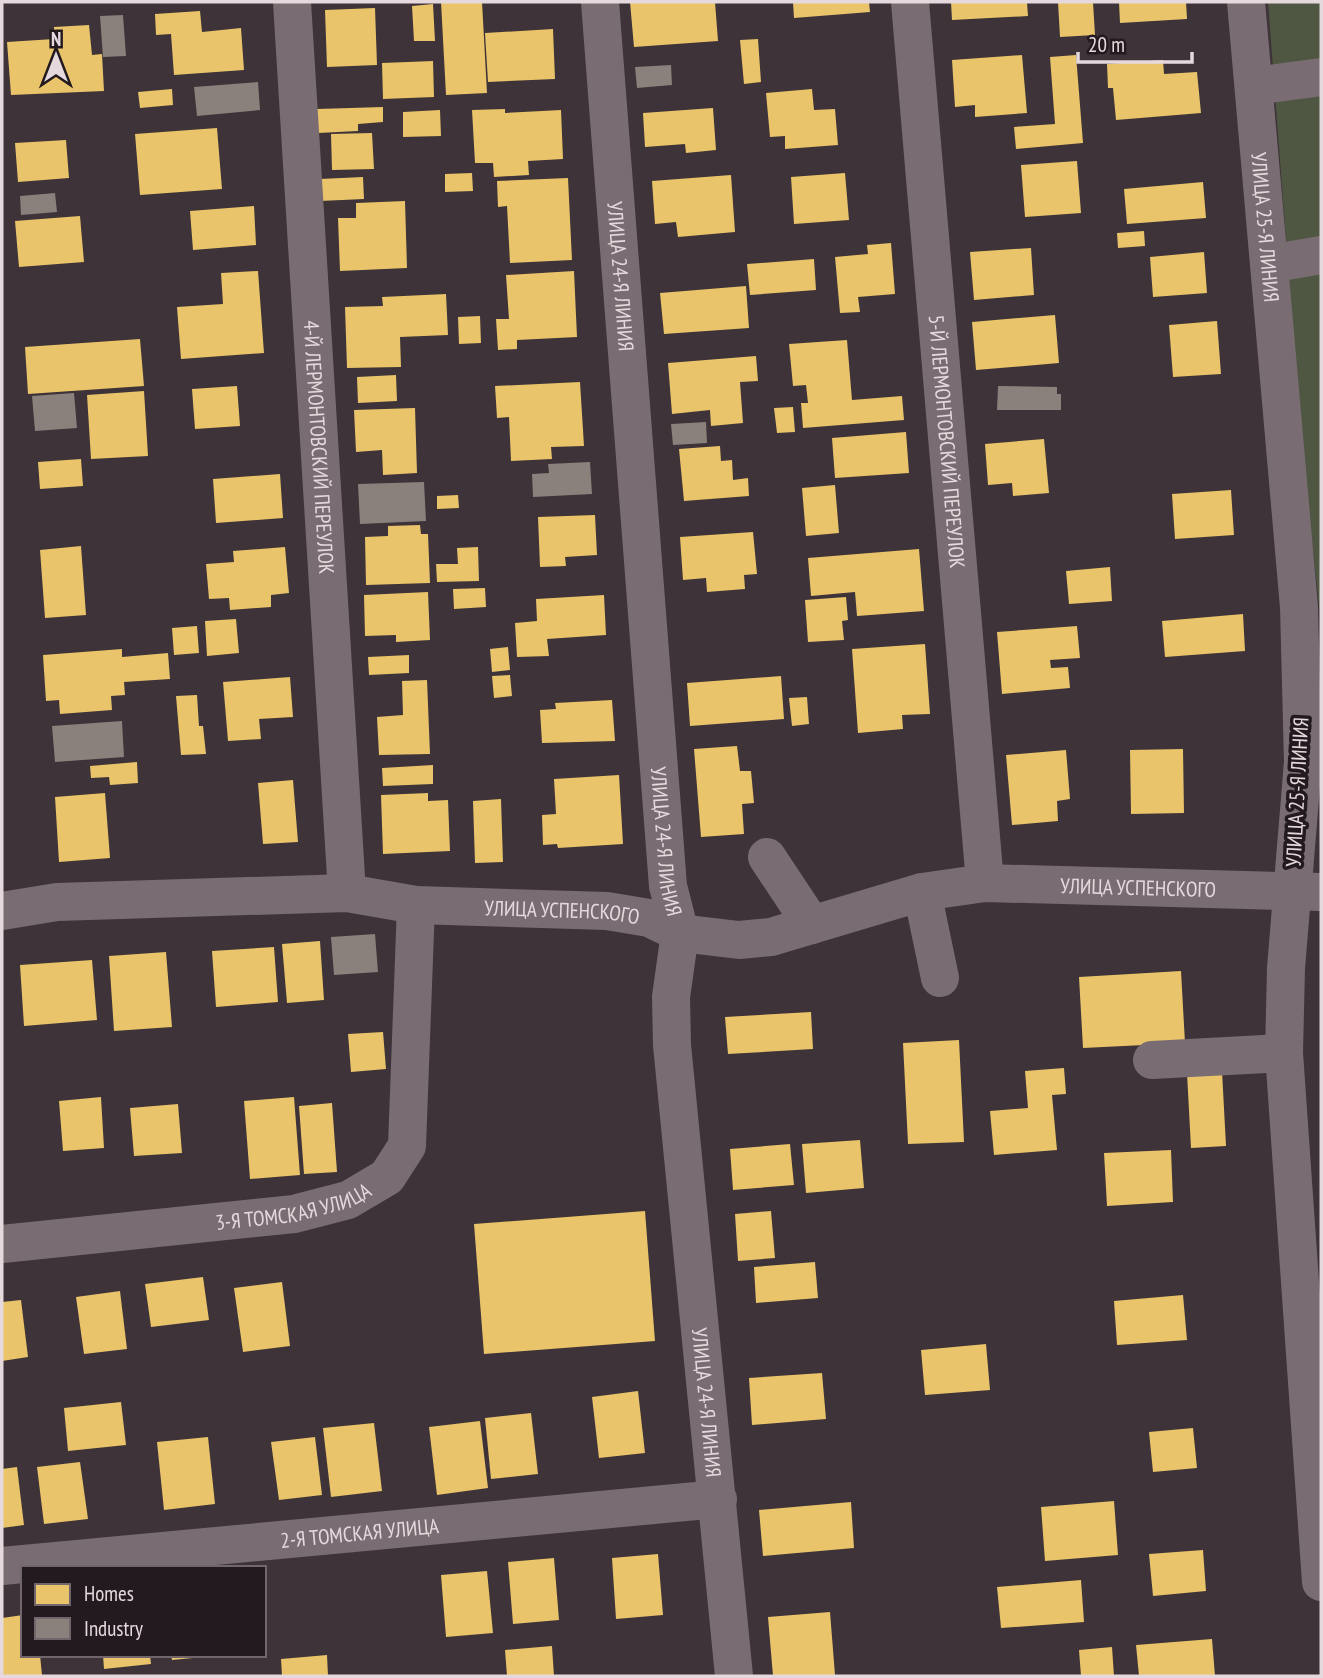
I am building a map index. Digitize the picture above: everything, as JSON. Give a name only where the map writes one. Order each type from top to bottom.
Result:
[{"type":"street","name":"4-Й ЛЕРМОНТОВСКИЙ ПЕРЕУЛОК","points":[[292,2],[348,893]]},
{"type":"street","name":"УЛИЦА 24-Я ЛИНИЯ","points":[[600,2],[668,886],[680,933],[671,997],[672,1045],[718,1499],[733,1676]]},
{"type":"street","name":"5-Й ЛЕРМОНТОВСКИЙ ПЕРЕУЛОК","points":[[910,2],[985,883]]},
{"type":"street","name":"УЛИЦА 25-Я ЛИНИЯ","points":[[1247,2],[1299,607],[1307,891],[1283,1053],[1321,1582]]},
{"type":"street","points":[[1254,86],[1321,77]]},
{"type":"street","points":[[1269,264],[1321,255]]},
{"type":"street","points":[[767,857],[812,925]]},
{"type":"street","name":"УЛИЦА УСПЕНСКОГО","points":[[2,911],[57,902],[348,893],[416,905],[607,911],[649,918],[680,933],[739,940],[771,937],[922,892],[985,883],[1307,891]]},
{"type":"street","points":[[922,892],[940,978]]},
{"type":"street","name":"3-Я ТОМСКАЯ УЛИЦА","points":[[2,1244],[294,1214],[348,1200],[387,1177],[407,1146],[416,905]]},
{"type":"street","points":[[1152,1060],[1283,1053]]},
{"type":"street","name":"2-Я ТОМСКАЯ УЛИЦА","points":[[2,1566],[718,1499]]},
{"type":"green space","points":[[1268,2],[1321,2],[1321,624],[1301,438]]},
{"type":"building: Homes","points":[[441,2],[482,2],[487,93],[446,95]]},
{"type":"building: Homes","points":[[630,2],[715,2],[718,41],[634,47]]},
{"type":"building: Homes","points":[[793,2],[869,2],[870,12],[794,18]]},
{"type":"building: Homes","points":[[951,2],[1027,2],[1028,16],[952,20]]},
{"type":"building: Homes","points":[[1058,2],[1093,2],[1095,35],[1060,37]]},
{"type":"building: Homes","points":[[1119,2],[1186,2],[1187,19],[1120,23]]},
{"type":"building: Homes","points":[[433,4],[435,41],[414,41],[412,6]]},
{"type":"building: Homes","points":[[375,8],[377,65],[327,67],[325,10]]},
{"type":"building: Homes","points":[[200,11],[202,32],[241,28],[244,70],[174,75],[171,34],[156,35],[155,14]]},
{"type":"building: Homes","points":[[89,25],[92,55],[102,54],[104,91],[11,95],[7,42],[54,39],[54,27]]},
{"type":"building: Homes","points":[[553,29],[555,79],[488,82],[485,33]]},
{"type":"building: Homes","points":[[758,39],[761,82],[744,84],[740,40]]},
{"type":"building: Homes","points":[[1022,55],[1027,113],[975,117],[975,105],[955,107],[952,60]]},
{"type":"building: Homes","points":[[1076,55],[1083,143],[1016,149],[1014,127],[1055,124],[1050,57]]},
{"type":"building: Homes","points":[[1163,60],[1164,74],[1197,72],[1201,113],[1116,120],[1113,88],[1108,88],[1107,64]]},
{"type":"building: Homes","points":[[433,61],[434,97],[383,99],[382,63]]},
{"type":"building: Homes","points":[[172,89],[173,105],[140,108],[138,92]]},
{"type":"building: Homes","points":[[812,89],[814,110],[835,109],[838,145],[785,149],[785,136],[770,137],[766,93]]},
{"type":"building: Homes","points":[[383,107],[383,122],[358,124],[358,131],[318,133],[317,109]]},
{"type":"building: Homes","points":[[713,108],[716,150],[686,153],[685,144],[645,147],[643,113]]},
{"type":"building: Homes","points":[[505,109],[505,113],[561,110],[563,159],[528,161],[529,175],[494,177],[493,163],[475,163],[472,110]]},
{"type":"building: Homes","points":[[440,110],[441,136],[403,137],[403,112]]},
{"type":"building: Homes","points":[[217,128],[222,189],[140,195],[135,134]]},
{"type":"building: Homes","points":[[372,133],[374,169],[332,170],[331,134]]},
{"type":"building: Homes","points":[[66,140],[69,178],[18,182],[15,143]]},
{"type":"building: Homes","points":[[1077,161],[1081,213],[1025,217],[1021,165]]},
{"type":"building: Homes","points":[[472,173],[473,191],[445,192],[445,174]]},
{"type":"building: Homes","points":[[845,173],[849,220],[794,224],[791,177]]},
{"type":"building: Homes","points":[[731,175],[735,232],[678,237],[676,222],[655,224],[652,181]]},
{"type":"building: Homes","points":[[363,177],[364,199],[320,201],[320,179]]},
{"type":"building: Homes","points":[[568,178],[572,260],[510,263],[507,206],[498,207],[497,181]]},
{"type":"building: Homes","points":[[1203,182],[1206,218],[1127,224],[1124,189]]},
{"type":"building: Homes","points":[[405,201],[407,268],[340,271],[338,218],[356,218],[356,203]]},
{"type":"building: Homes","points":[[254,206],[256,245],[193,250],[190,211]]},
{"type":"building: Homes","points":[[80,216],[84,262],[19,267],[15,221]]},
{"type":"building: Homes","points":[[1144,231],[1145,246],[1118,248],[1117,233]]},
{"type":"building: Homes","points":[[891,243],[895,294],[858,297],[860,312],[840,313],[835,257],[868,254],[867,245]]},
{"type":"building: Homes","points":[[1031,248],[1034,295],[974,300],[970,252]]},
{"type":"building: Homes","points":[[1204,252],[1207,293],[1153,297],[1150,257]]},
{"type":"building: Homes","points":[[814,259],[816,290],[750,295],[747,264]]},
{"type":"building: Homes","points":[[258,271],[264,353],[181,359],[177,307],[223,304],[221,273]]},
{"type":"building: Homes","points":[[574,271],[577,337],[517,340],[517,349],[498,350],[496,319],[509,319],[506,275]]},
{"type":"building: Homes","points":[[746,286],[749,328],[664,334],[660,293]]},
{"type":"building: Homes","points":[[446,294],[448,335],[400,337],[401,367],[347,368],[345,307],[383,306],[382,297]]},
{"type":"building: Homes","points":[[1055,315],[1059,363],[976,370],[972,322]]},
{"type":"building: Homes","points":[[480,316],[481,343],[459,344],[458,317]]},
{"type":"building: Homes","points":[[1217,321],[1221,374],[1173,377],[1169,325]]},
{"type":"building: Homes","points":[[140,339],[144,386],[28,394],[25,347]]},
{"type":"building: Homes","points":[[847,340],[852,400],[902,396],[904,420],[803,428],[801,403],[808,403],[806,385],[793,386],[789,344]]},
{"type":"building: Homes","points":[[756,356],[758,381],[740,382],[743,423],[711,426],[710,410],[672,414],[668,363]]},
{"type":"building: Homes","points":[[396,375],[397,401],[358,403],[357,377]]},
{"type":"building: Homes","points":[[580,382],[584,446],[551,447],[552,459],[511,461],[509,417],[497,418],[495,386]]},
{"type":"building: Homes","points":[[237,386],[240,426],[195,429],[192,389]]},
{"type":"building: Homes","points":[[144,391],[148,456],[91,459],[87,395]]},
{"type":"building: Homes","points":[[793,407],[795,432],[777,433],[774,408]]},
{"type":"building: Homes","points":[[415,408],[417,473],[383,475],[382,450],[356,452],[354,410]]},
{"type":"building: Homes","points":[[906,432],[909,473],[835,478],[832,438]]},
{"type":"building: Homes","points":[[1044,439],[1049,493],[1013,496],[1012,483],[988,485],[985,444]]},
{"type":"building: Homes","points":[[720,446],[721,461],[732,460],[733,480],[748,478],[749,496],[684,501],[679,449]]},
{"type":"building: Homes","points":[[81,459],[83,486],[40,489],[38,462]]},
{"type":"building: Homes","points":[[280,474],[283,518],[216,523],[213,479]]},
{"type":"building: Homes","points":[[835,485],[839,533],[806,536],[802,488]]},
{"type":"building: Homes","points":[[1231,490],[1234,535],[1175,539],[1172,494]]},
{"type":"building: Homes","points":[[458,495],[459,508],[437,509],[437,496]]},
{"type":"building: Homes","points":[[595,515],[597,555],[565,557],[566,566],[540,567],[538,517]]},
{"type":"building: Homes","points":[[420,525],[421,534],[428,534],[430,583],[366,585],[365,537],[388,536],[388,526]]},
{"type":"building: Homes","points":[[753,532],[757,574],[744,575],[745,589],[707,592],[706,578],[683,580],[680,537]]},
{"type":"building: Homes","points":[[81,546],[86,615],[45,618],[40,550]]},
{"type":"building: Homes","points":[[285,547],[289,593],[271,595],[271,607],[230,610],[229,598],[209,599],[206,564],[234,562],[233,551]]},
{"type":"building: Homes","points":[[478,547],[479,581],[437,582],[436,564],[458,564],[457,548]]},
{"type":"building: Homes","points":[[919,549],[924,611],[857,616],[855,592],[811,596],[808,558]]},
{"type":"building: Homes","points":[[1110,567],[1112,601],[1069,604],[1066,571]]},
{"type":"building: Homes","points":[[485,588],[486,607],[454,609],[453,589]]},
{"type":"building: Homes","points":[[428,592],[430,640],[396,642],[396,635],[365,636],[364,595]]},
{"type":"building: Homes","points":[[604,595],[606,635],[547,639],[549,656],[517,657],[515,623],[537,621],[536,599]]},
{"type":"building: Homes","points":[[846,597],[848,620],[842,621],[844,640],[808,642],[805,600]]},
{"type":"building: Homes","points":[[1243,614],[1245,651],[1165,657],[1162,621]]},
{"type":"building: Homes","points":[[236,619],[239,653],[207,656],[205,621]]},
{"type":"building: Homes","points":[[197,626],[199,653],[174,655],[172,628]]},
{"type":"building: Homes","points":[[1077,626],[1080,658],[1050,660],[1051,668],[1068,667],[1070,688],[1002,694],[997,632]]},
{"type":"building: Homes","points":[[925,644],[930,714],[902,715],[903,729],[858,733],[852,649]]},
{"type":"building: Homes","points":[[508,647],[510,670],[492,672],[490,649]]},
{"type":"building: Homes","points":[[122,649],[122,657],[168,653],[170,679],[124,682],[125,695],[111,696],[112,710],[60,714],[59,700],[46,701],[43,655]]},
{"type":"building: Homes","points":[[409,655],[409,673],[369,675],[368,657]]},
{"type":"building: Homes","points":[[510,675],[512,696],[494,698],[492,676]]},
{"type":"building: Homes","points":[[781,676],[784,719],[690,726],[687,683]]},
{"type":"building: Homes","points":[[290,677],[293,717],[259,719],[261,739],[228,741],[223,682]]},
{"type":"building: Homes","points":[[427,680],[430,754],[379,755],[377,717],[403,715],[402,681]]},
{"type":"building: Homes","points":[[197,695],[199,726],[203,726],[206,754],[181,755],[176,696]]},
{"type":"building: Homes","points":[[807,697],[809,724],[792,726],[789,698]]},
{"type":"building: Homes","points":[[612,700],[615,741],[542,743],[540,710],[556,709],[555,703]]},
{"type":"building: Homes","points":[[737,746],[740,771],[751,771],[754,803],[742,804],[744,834],[701,837],[694,749]]},
{"type":"building: Homes","points":[[1183,749],[1184,813],[1131,814],[1130,750]]},
{"type":"building: Homes","points":[[1066,750],[1070,799],[1057,801],[1058,821],[1012,825],[1006,755]]},
{"type":"building: Homes","points":[[137,762],[138,783],[110,785],[109,777],[91,778],[90,766]]},
{"type":"building: Homes","points":[[433,765],[433,784],[383,786],[382,768]]},
{"type":"building: Homes","points":[[619,775],[623,844],[558,848],[557,844],[543,845],[542,815],[556,814],[554,779]]},
{"type":"building: Homes","points":[[293,780],[298,842],[263,844],[258,783]]},
{"type":"building: Homes","points":[[105,793],[110,858],[59,862],[55,797]]},
{"type":"building: Homes","points":[[428,793],[428,801],[448,800],[450,851],[383,854],[381,795]]},
{"type":"building: Homes","points":[[501,799],[503,862],[475,863],[473,801]]},
{"type":"building: Homes","points":[[320,941],[324,1000],[287,1003],[282,944]]},
{"type":"building: Homes","points":[[274,947],[278,1002],[216,1007],[212,951]]},
{"type":"building: Homes","points":[[166,952],[172,1027],[114,1031],[109,956]]},
{"type":"building: Homes","points":[[92,960],[97,1020],[24,1026],[20,965]]},
{"type":"building: Homes","points":[[1181,971],[1185,1043],[1083,1048],[1079,977]]},
{"type":"building: Homes","points":[[811,1012],[813,1049],[728,1054],[725,1017]]},
{"type":"building: Homes","points":[[383,1032],[386,1069],[351,1072],[348,1034]]},
{"type":"building: Homes","points":[[959,1040],[964,1142],[908,1144],[903,1043]]},
{"type":"building: Homes","points":[[1064,1068],[1066,1094],[1052,1095],[1057,1150],[994,1155],[990,1111],[1028,1108],[1025,1071]]},
{"type":"building: Homes","points":[[1222,1071],[1226,1146],[1191,1148],[1187,1073]]},
{"type":"building: Homes","points":[[101,1097],[104,1148],[63,1151],[59,1101]]},
{"type":"building: Homes","points":[[294,1097],[300,1175],[250,1179],[244,1101]]},
{"type":"building: Homes","points":[[332,1103],[337,1172],[304,1174],[299,1106]]},
{"type":"building: Homes","points":[[178,1104],[182,1153],[134,1156],[130,1108]]},
{"type":"building: Homes","points":[[860,1140],[864,1188],[806,1193],[802,1144]]},
{"type":"building: Homes","points":[[790,1144],[794,1185],[733,1190],[730,1149]]},
{"type":"building: Homes","points":[[1171,1150],[1173,1202],[1107,1206],[1104,1153]]},
{"type":"building: Homes","points":[[645,1211],[655,1341],[484,1354],[474,1224]]},
{"type":"building: Homes","points":[[771,1211],[775,1258],[738,1261],[735,1214]]},
{"type":"building: Homes","points":[[815,1262],[818,1298],[756,1303],[754,1267]]},
{"type":"building: Homes","points":[[203,1277],[209,1320],[151,1327],[145,1284]]},
{"type":"building: Homes","points":[[282,1282],[290,1346],[243,1352],[234,1288]]},
{"type":"building: Homes","points":[[120,1291],[127,1349],[84,1354],[76,1297]]},
{"type":"building: Homes","points":[[1183,1295],[1187,1340],[1117,1345],[1114,1301]]},
{"type":"building: Homes","points":[[21,1300],[28,1357],[2,1361],[2,1302]]},
{"type":"building: Homes","points":[[986,1344],[990,1390],[925,1395],[921,1350]]},
{"type":"building: Homes","points":[[822,1373],[826,1419],[752,1425],[749,1378]]},
{"type":"building: Homes","points":[[638,1391],[645,1453],[599,1458],[592,1397]]},
{"type":"building: Homes","points":[[121,1402],[126,1445],[68,1451],[64,1408]]},
{"type":"building: Homes","points":[[531,1413],[538,1474],[491,1479],[485,1418]]},
{"type":"building: Homes","points":[[480,1421],[488,1488],[437,1495],[429,1427]]},
{"type":"building: Homes","points":[[374,1423],[382,1491],[331,1497],[323,1428]]},
{"type":"building: Homes","points":[[1193,1428],[1197,1468],[1153,1472],[1149,1432]]},
{"type":"building: Homes","points":[[208,1437],[215,1504],[164,1510],[157,1442]]},
{"type":"building: Homes","points":[[315,1437],[322,1495],[279,1500],[271,1442]]},
{"type":"building: Homes","points":[[80,1462],[88,1519],[44,1524],[37,1467]]},
{"type":"building: Homes","points":[[17,1467],[24,1525],[2,1528],[2,1469]]},
{"type":"building: Homes","points":[[1114,1501],[1118,1555],[1045,1561],[1041,1507]]},
{"type":"building: Homes","points":[[851,1502],[854,1548],[763,1556],[759,1510]]},
{"type":"building: Homes","points":[[1203,1550],[1206,1591],[1153,1596],[1149,1554]]},
{"type":"building: Homes","points":[[658,1554],[663,1615],[616,1619],[612,1558]]},
{"type":"building: Homes","points":[[554,1558],[559,1620],[513,1624],[508,1562]]},
{"type":"building: Homes","points":[[487,1571],[493,1633],[446,1637],[441,1575]]},
{"type":"building: Homes","points":[[1081,1580],[1084,1622],[1001,1628],[997,1587]]},
{"type":"building: Homes","points":[[830,1612],[835,1675],[773,1676],[768,1617]]},
{"type":"building: Homes","points":[[21,1615],[21,1657],[40,1657],[42,1675],[2,1676],[2,1618]]},
{"type":"building: Homes","points":[[1212,1639],[1215,1676],[1139,1676],[1136,1645]]},
{"type":"building: Homes","points":[[552,1646],[554,1676],[507,1676],[505,1650]]},
{"type":"building: Homes","points":[[1112,1647],[1114,1676],[1081,1676],[1079,1650]]},
{"type":"building: Homes","points":[[327,1655],[328,1676],[282,1676],[281,1659]]},
{"type":"building: Homes","points":[[103,1657],[150,1657],[151,1664],[104,1669]]},
{"type":"building: Homes","points":[[171,1657],[203,1657],[172,1660]]},
{"type":"building: Industry","points":[[123,15],[126,56],[103,57],[100,16]]},
{"type":"building: Industry","points":[[671,65],[672,85],[637,88],[635,67]]},
{"type":"building: Industry","points":[[258,82],[260,110],[197,116],[194,87]]},
{"type":"building: Industry","points":[[55,193],[57,212],[21,215],[20,196]]},
{"type":"building: Industry","points":[[998,386],[1057,387],[1057,394],[1061,394],[1061,410],[997,410]]},
{"type":"building: Industry","points":[[74,393],[77,428],[35,431],[32,396]]},
{"type":"building: Industry","points":[[706,422],[707,443],[673,445],[671,424]]},
{"type":"building: Industry","points":[[590,462],[592,494],[533,497],[532,474],[549,473],[548,464]]},
{"type":"building: Industry","points":[[424,482],[426,521],[360,524],[358,484]]},
{"type":"building: Industry","points":[[122,721],[124,757],[55,762],[52,726]]},
{"type":"building: Industry","points":[[375,934],[378,972],[334,975],[331,937]]}]
